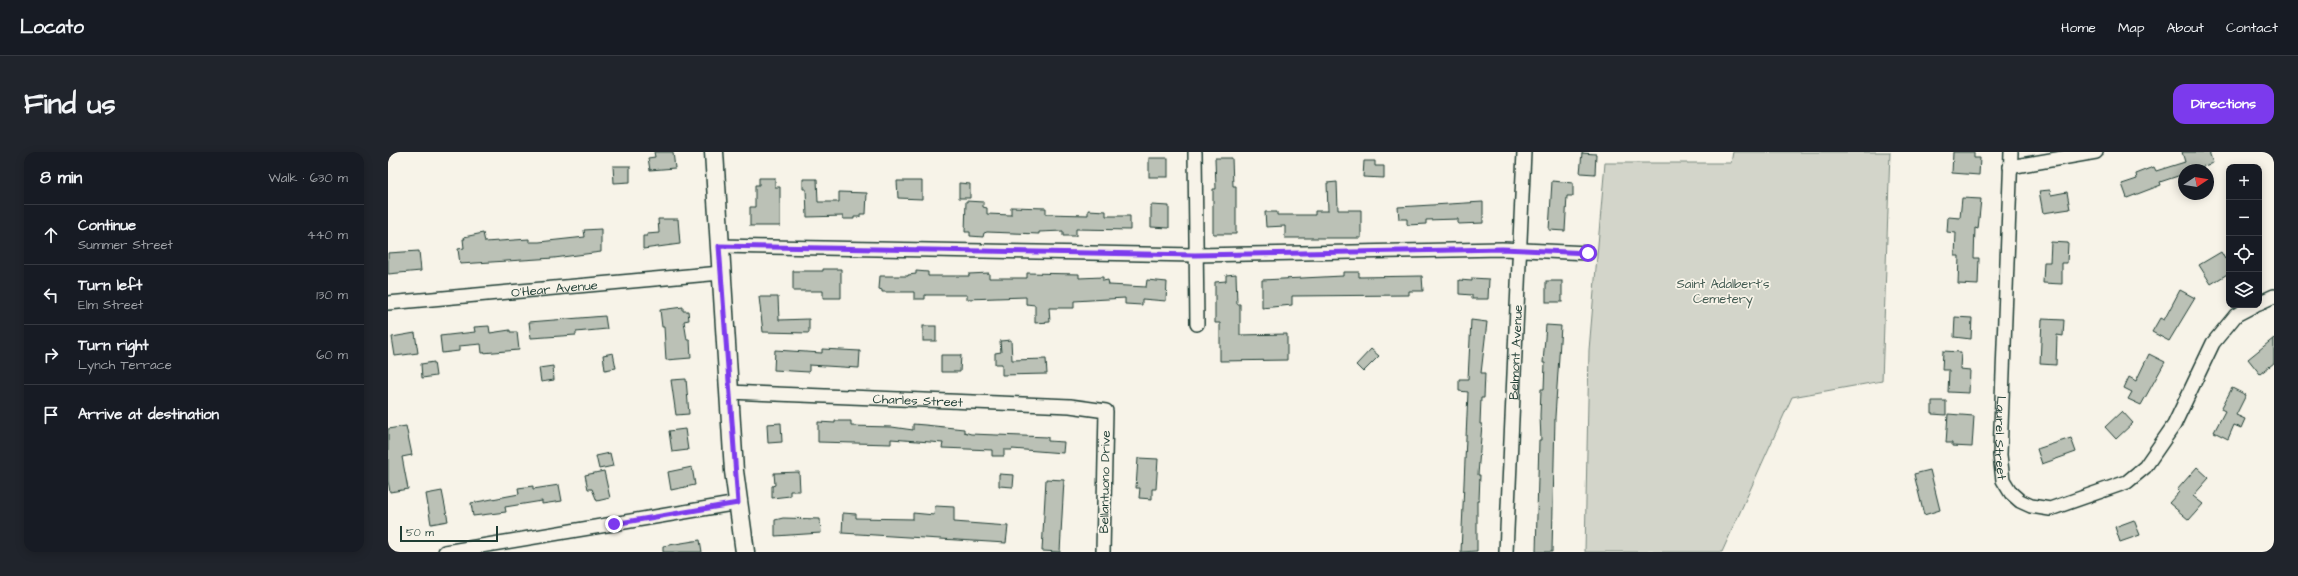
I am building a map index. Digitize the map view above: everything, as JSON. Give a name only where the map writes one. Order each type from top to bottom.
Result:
[{"type":"main road","points":[[714,152],[729,392],[738,503],[745,552]]},
{"type":"street","points":[[1195,152],[1197,324]]},
{"type":"street","name":"Belmont Avenue","points":[[1506,552],[1524,152]]},
{"type":"street","name":"Laurel Street","points":[[2011,152],[2000,455],[2003,480],[2011,493],[2020,501],[2050,509],[2127,482],[2145,467],[2174,425],[2213,343],[2236,315],[2249,308]]},
{"type":"street","points":[[2010,167],[2096,152]]},
{"type":"street","points":[[719,246],[1195,255],[1519,250],[1588,253]]},
{"type":"street","name":"O'Hear Avenue","points":[[388,303],[721,273]]},
{"type":"street","points":[[2262,302],[2274,296]]},
{"type":"street","name":"Charles Street","points":[[729,392],[1070,406],[1106,411]]},
{"type":"street","name":"Bellantuono Drive","points":[[1103,552],[1106,411]]},
{"type":"street","points":[[445,552],[738,503]]},
{"type":"green space","name":"Saint Adalbert's Cemetery","points":[[1733,152],[1890,152],[1882,381],[1792,397],[1722,552],[1585,552],[1589,350],[1605,163],[1731,163]]},
{"type":"building","points":[[654,152],[673,152],[675,168],[650,170],[648,158],[655,157]]},
{"type":"building","points":[[1953,152],[1974,152],[1974,158],[1980,158],[1979,175],[1952,173]]},
{"type":"building","points":[[2182,152],[2209,152],[2213,163],[2179,164],[2185,162]]},
{"type":"building","points":[[1582,153],[1596,154],[1595,174],[1580,173]]},
{"type":"building","points":[[1149,158],[1168,158],[1168,177],[1149,177]]},
{"type":"building","points":[[1215,158],[1232,158],[1233,186],[1236,186],[1236,234],[1213,234],[1213,189],[1216,189]]},
{"type":"building","points":[[1364,161],[1375,161],[1375,166],[1384,166],[1384,178],[1363,177]]},
{"type":"building","points":[[2178,164],[2178,176],[2160,182],[2161,185],[2127,198],[2122,184],[2137,179],[2136,174],[2154,167],[2156,171]]},
{"type":"building","points":[[613,166],[630,166],[630,182],[614,183]]},
{"type":"building","points":[[759,178],[775,178],[775,187],[780,187],[780,226],[750,226],[750,207],[755,207],[755,185],[759,185]]},
{"type":"building","points":[[803,179],[817,179],[818,202],[839,202],[839,192],[867,193],[866,214],[860,214],[860,217],[854,217],[854,219],[843,219],[843,216],[807,217],[806,189],[803,189]]},
{"type":"building","points":[[897,181],[922,181],[922,199],[898,198]]},
{"type":"building","points":[[1552,181],[1573,183],[1573,196],[1567,196],[1565,231],[1549,230]]},
{"type":"building","points":[[1337,182],[1338,210],[1361,210],[1361,238],[1285,238],[1285,226],[1266,227],[1265,212],[1277,212],[1277,215],[1315,215],[1315,211],[1328,211],[1327,183]]},
{"type":"building","points":[[959,183],[970,184],[970,198],[959,198]]},
{"type":"building","points":[[2050,190],[2051,195],[2067,192],[2070,209],[2043,213],[2039,191]]},
{"type":"building","points":[[1962,198],[1981,199],[1978,229],[1975,228],[1974,258],[1979,258],[1978,285],[1958,284],[1959,256],[1955,256],[1956,233],[1947,232],[1948,217],[1960,218]]},
{"type":"building","points":[[966,201],[983,202],[983,207],[987,208],[987,214],[1011,215],[1011,207],[1046,208],[1046,214],[1088,215],[1088,210],[1106,211],[1106,216],[1130,216],[1130,230],[1076,229],[1076,236],[1063,236],[1063,231],[1039,232],[1039,234],[987,232],[984,233],[983,237],[970,236],[970,232],[965,232]]},
{"type":"building","points":[[1483,202],[1483,223],[1458,224],[1458,219],[1426,220],[1426,224],[1407,225],[1407,219],[1399,219],[1398,207]]},
{"type":"building","points":[[1151,205],[1169,206],[1169,228],[1151,227]]},
{"type":"building","points":[[658,219],[678,219],[680,244],[643,249],[643,236],[647,236],[647,234],[659,233]]},
{"type":"building","points":[[601,229],[601,252],[554,258],[460,264],[458,249],[464,248],[464,237],[483,233],[485,242],[529,239],[529,242],[539,242],[585,237],[584,230]]},
{"type":"building","points":[[2051,242],[2068,243],[2067,263],[2062,263],[2062,284],[2043,283],[2044,262],[2050,262]]},
{"type":"building","points":[[419,251],[421,271],[388,274],[388,253]]},
{"type":"building","points":[[2221,252],[2225,259],[2226,258],[2226,275],[2211,284],[2199,265]]},
{"type":"building","points":[[823,269],[841,269],[841,298],[823,298],[823,291],[793,291],[793,271],[823,271]]},
{"type":"building","points":[[916,271],[928,272],[928,276],[969,276],[969,274],[989,273],[989,278],[1027,278],[1027,273],[1079,274],[1079,278],[1103,277],[1103,281],[1108,280],[1109,285],[1146,287],[1147,280],[1167,282],[1166,301],[1142,299],[1142,305],[1125,304],[1125,298],[1074,301],[1074,308],[1049,308],[1050,322],[1035,323],[1035,305],[1026,304],[1026,297],[967,299],[967,295],[925,295],[925,299],[914,299],[914,292],[882,292],[882,290],[879,289],[880,276],[908,276],[916,274]]},
{"type":"building","points":[[1343,272],[1359,272],[1359,277],[1422,276],[1423,291],[1409,291],[1409,295],[1292,296],[1292,305],[1262,308],[1262,280],[1343,276]]},
{"type":"building","points":[[1236,274],[1237,304],[1240,304],[1240,335],[1287,334],[1287,360],[1220,361],[1220,323],[1215,323],[1215,282],[1226,281],[1226,275]]},
{"type":"building","points":[[1472,278],[1489,279],[1488,299],[1472,299],[1472,295],[1459,294],[1459,280],[1472,281]]},
{"type":"building","points":[[1546,281],[1562,281],[1562,302],[1546,302]]},
{"type":"building","points":[[2180,290],[2195,298],[2169,341],[2152,332],[2160,318],[2164,320]]},
{"type":"building","points":[[759,297],[778,297],[779,320],[809,319],[809,333],[763,332]]},
{"type":"building","points":[[683,307],[683,311],[688,311],[689,320],[684,321],[687,340],[690,340],[691,358],[666,360],[664,327],[662,327],[660,310]]},
{"type":"building","points":[[605,316],[607,329],[576,332],[576,335],[531,338],[529,322]]},
{"type":"building","points":[[1955,317],[1972,318],[1971,339],[1954,337]]},
{"type":"building","points":[[2042,319],[2064,320],[2063,336],[2057,335],[2056,365],[2040,364]]},
{"type":"building","points":[[1471,320],[1487,322],[1481,373],[1485,373],[1484,398],[1481,398],[1480,424],[1482,424],[1478,475],[1480,475],[1479,501],[1477,501],[1477,551],[1461,552],[1468,392],[1459,391],[1459,379],[1468,379]]},
{"type":"building","points":[[1546,325],[1561,326],[1555,417],[1552,552],[1536,552],[1539,440],[1541,440],[1541,389],[1544,389],[1545,363],[1543,363]]},
{"type":"building","points":[[489,326],[490,333],[510,330],[510,332],[517,332],[519,350],[482,353],[481,344],[459,346],[459,351],[442,353],[440,336],[475,332],[474,327]]},
{"type":"building","points":[[923,326],[936,326],[936,341],[923,341]]},
{"type":"building","points":[[415,333],[418,353],[395,356],[392,337]]},
{"type":"building","points":[[2274,338],[2274,363],[2260,374],[2248,359]]},
{"type":"building","points":[[1011,340],[1012,360],[1046,359],[1047,374],[1002,375],[1002,364],[995,364],[995,353],[1001,352],[1000,341]]},
{"type":"building","points":[[822,349],[860,351],[859,368],[809,365],[809,372],[774,370],[775,350],[822,353]]},
{"type":"building","points":[[1371,349],[1379,356],[1363,372],[1356,365]]},
{"type":"building","points":[[1943,351],[1961,352],[1960,369],[1970,370],[1969,393],[1948,392],[1949,370],[1942,370]]},
{"type":"building","points":[[613,353],[616,368],[605,370],[603,355]]},
{"type":"building","points":[[2149,354],[2165,362],[2141,405],[2128,399],[2132,392],[2124,388],[2129,377],[2136,381]]},
{"type":"building","points":[[941,355],[961,355],[960,372],[941,372]]},
{"type":"building","points":[[434,362],[436,376],[422,378],[421,364]]},
{"type":"building","points":[[553,366],[554,380],[541,382],[539,368]]},
{"type":"building","points":[[686,379],[689,414],[676,415],[671,380]]},
{"type":"building","points":[[2232,388],[2246,395],[2236,415],[2245,419],[2241,428],[2234,425],[2228,439],[2214,432],[2225,411],[2221,409]]},
{"type":"building","points":[[1932,401],[1946,401],[1946,415],[1932,414]]},
{"type":"building","points":[[2122,411],[2133,423],[2116,439],[2105,427]]},
{"type":"building","points":[[1948,414],[1974,416],[1972,447],[1952,446],[1952,443],[1946,443]]},
{"type":"building","points":[[835,421],[851,421],[851,426],[892,427],[913,430],[913,424],[964,429],[964,432],[971,434],[1048,437],[1048,441],[1064,442],[1063,453],[1012,449],[1004,450],[1004,456],[992,456],[992,450],[942,448],[943,443],[891,439],[891,444],[818,442],[818,422],[835,423]]},
{"type":"building","points":[[781,423],[782,442],[768,443],[767,424]]},
{"type":"building","points":[[406,426],[412,455],[402,457],[408,489],[390,492],[388,481],[388,429]]},
{"type":"building","points":[[685,429],[688,450],[672,452],[669,431]]},
{"type":"building","points":[[2071,438],[2076,452],[2042,464],[2037,449]]},
{"type":"building","points":[[610,453],[613,466],[599,469],[596,456]]},
{"type":"building","points":[[1138,458],[1158,459],[1156,489],[1152,489],[1152,499],[1139,498],[1140,488],[1136,488]]},
{"type":"building","points":[[692,467],[695,485],[671,490],[668,472]]},
{"type":"building","points":[[2197,467],[2209,478],[2193,496],[2203,504],[2189,520],[2169,503],[2179,492],[2177,490]]},
{"type":"building","points":[[1930,470],[1940,510],[1924,515],[1914,474]]},
{"type":"building","points":[[604,471],[610,498],[597,501],[592,489],[588,489],[585,475]]},
{"type":"building","points":[[799,472],[800,491],[790,491],[790,496],[772,498],[772,486],[775,485],[774,473]]},
{"type":"building","points":[[999,474],[1014,475],[1013,487],[999,486]]},
{"type":"building","points":[[1046,479],[1064,480],[1060,552],[1042,551]]},
{"type":"building","points":[[559,485],[562,501],[542,504],[542,501],[505,507],[506,512],[473,516],[471,503],[519,494],[518,488],[533,486],[533,489]]},
{"type":"building","points":[[442,491],[448,521],[431,524],[426,494]]},
{"type":"building","points":[[935,506],[954,507],[954,522],[1008,526],[1006,543],[842,533],[843,513],[856,514],[856,518],[913,519],[913,513],[934,515]]},
{"type":"building","points":[[783,518],[820,519],[821,533],[775,536],[775,520]]},
{"type":"building","points":[[2134,520],[2140,535],[2120,542],[2115,527]]},
{"type":"building","points":[[700,540],[702,552],[663,552],[663,546]]},
{"type":"route","points":[[614,524],[738,503],[734,471],[719,246],[1195,255],[1502,249],[1588,253]]}]
